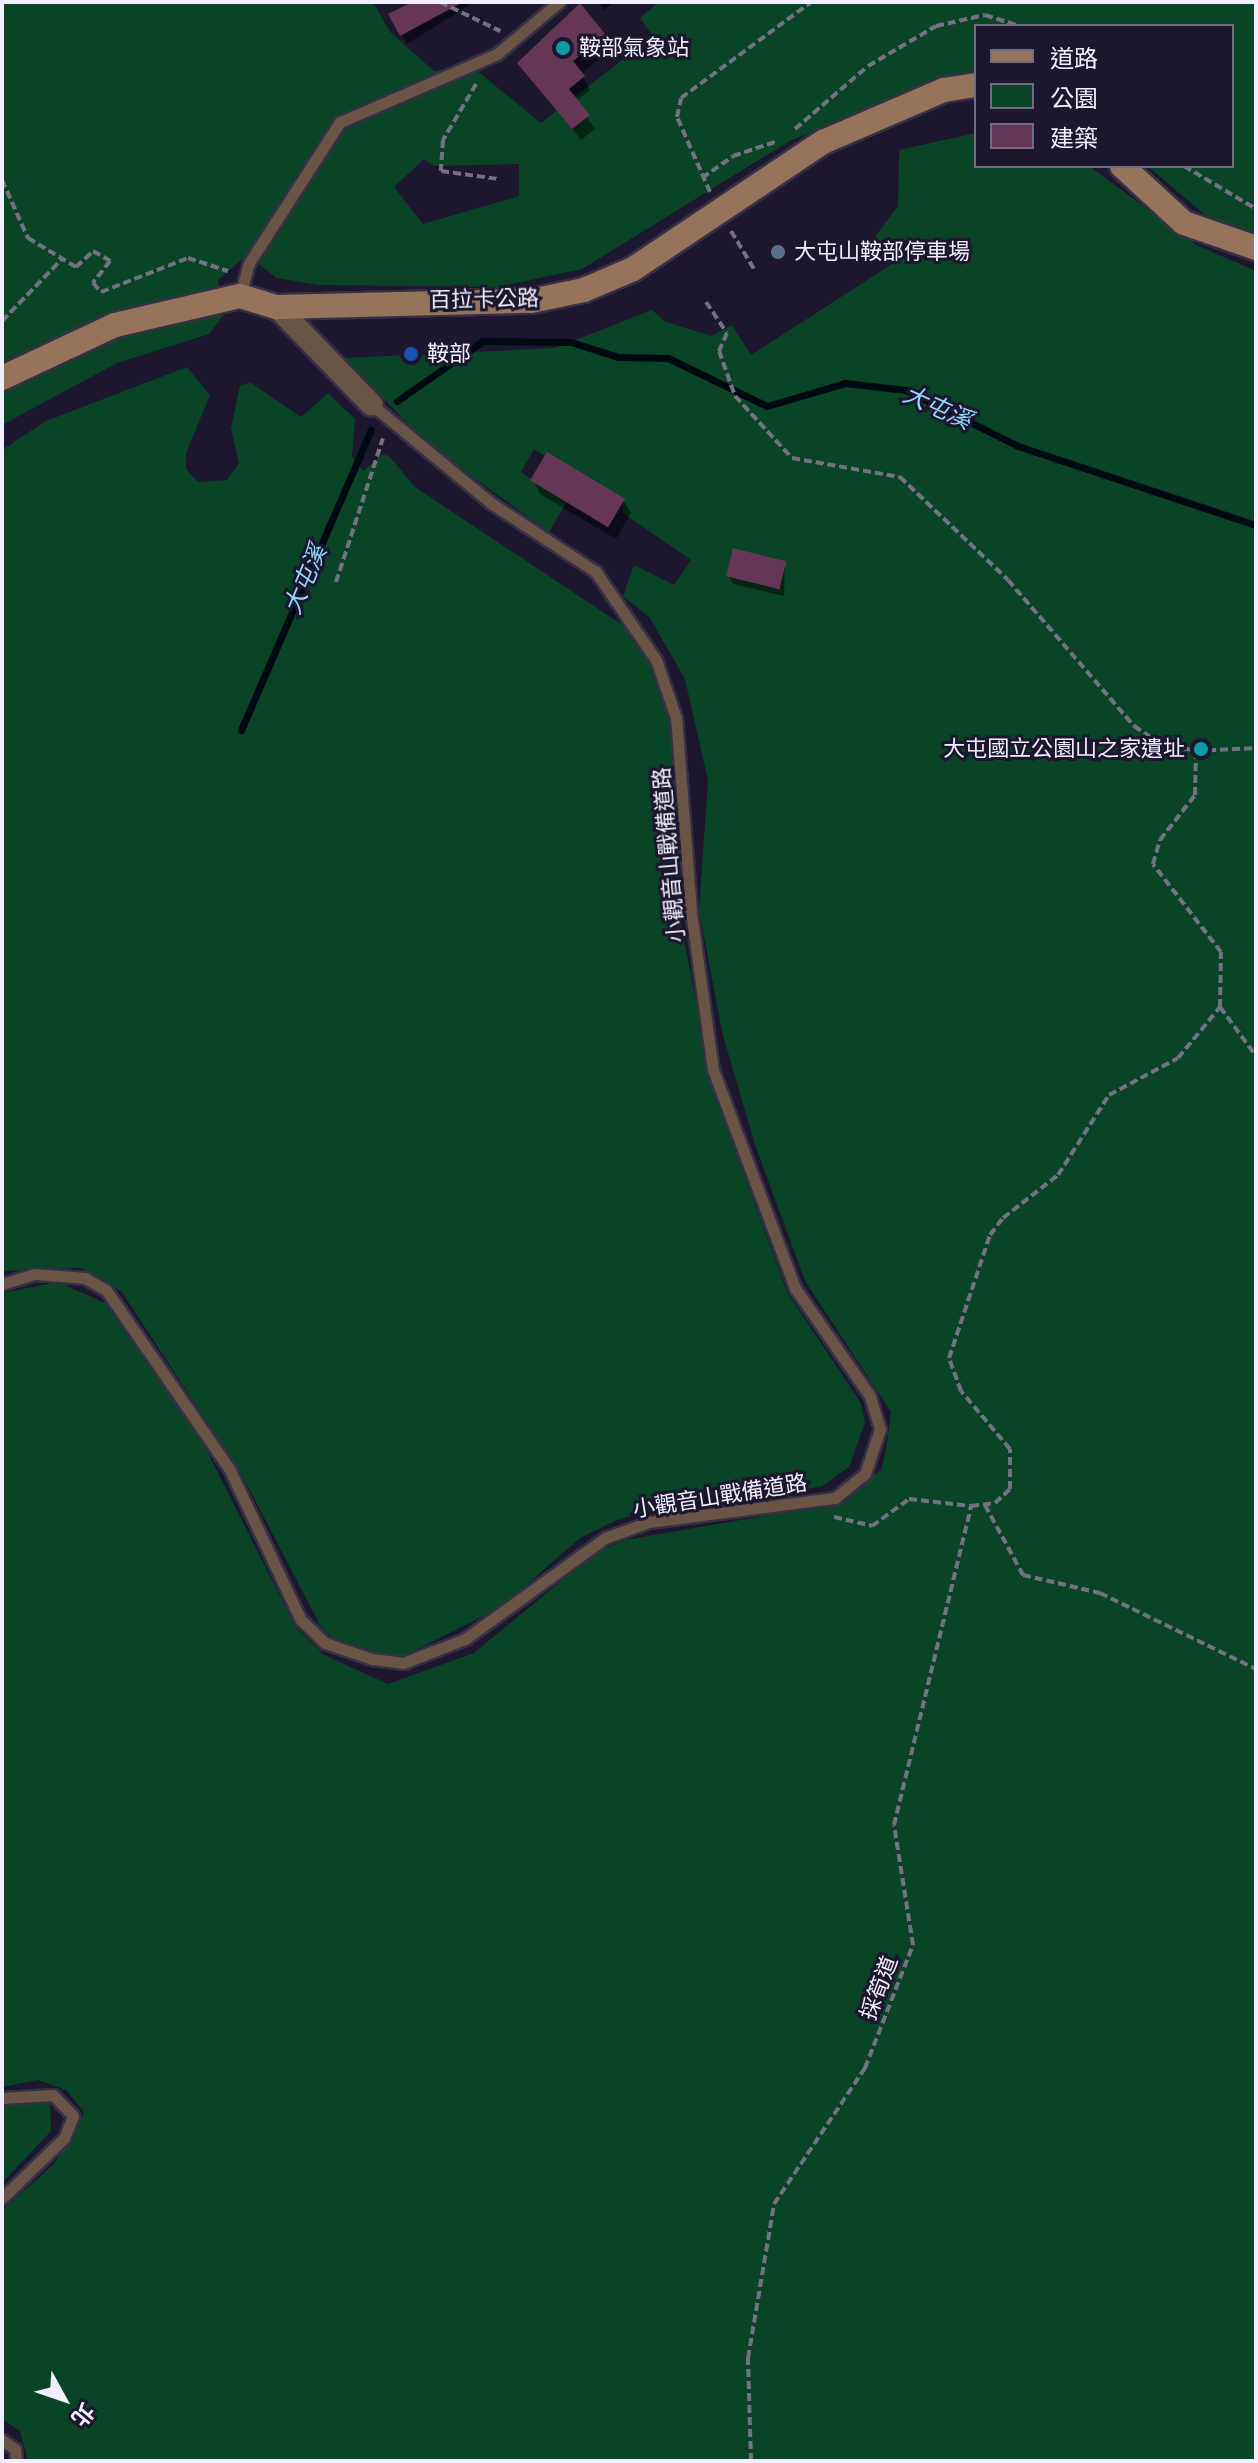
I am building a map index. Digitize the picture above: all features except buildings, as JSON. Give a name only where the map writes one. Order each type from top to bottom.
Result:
[{"type":"main road","name":"百拉卡公路","points":[[2,378],[115,325],[243,286],[277,307],[531,301],[584,290],[633,269],[823,142],[944,90],[974,85]]},
{"type":"main road","points":[[1124,168],[1184,223],[1256,248]]},
{"type":"street","points":[[277,307],[380,412]]},
{"type":"lane","points":[[243,286],[291,191],[340,122],[497,54],[559,2]]},
{"type":"lane","name":"小觀音山戰備道路","points":[[2,1284],[35,1274],[85,1278],[106,1290],[229,1468],[301,1620],[346,1653],[403,1663],[465,1639],[572,1558],[649,1522],[835,1498],[865,1474],[880,1429],[870,1396],[795,1288],[713,1070],[676,718],[656,660],[596,572],[491,503],[380,412]]},
{"type":"lane","points":[[2,2098],[53,2095],[73,2116],[64,2138],[2,2198]]},
{"type":"lane","points":[[2,2440],[15,2449],[16,2461]]},
{"type":"path","points":[[440,2],[517,38]]},
{"type":"path","points":[[711,194],[677,117],[681,98],[811,2]]},
{"type":"path","points":[[702,178],[733,156],[777,142],[868,66],[936,26],[985,15],[1013,24]]},
{"type":"path","points":[[497,54],[451,121],[440,159],[446,176],[499,179]]},
{"type":"path","points":[[1187,168],[1256,209]]},
{"type":"path","points":[[2,180],[28,238],[76,267],[101,252],[110,261],[93,283],[108,293],[188,258],[243,286]]},
{"type":"path","points":[[734,237],[754,269]]},
{"type":"path","points":[[2,321],[61,260]]},
{"type":"path","points":[[706,302],[727,333],[719,351],[735,396],[765,435],[812,465],[900,477],[1008,580],[1134,726],[1161,744],[1196,751],[1256,748]]},
{"type":"path","points":[[336,582],[380,412]]},
{"type":"path","points":[[1196,751],[1195,795],[1160,840],[1153,864],[1221,952],[1220,1007],[1256,1056]]},
{"type":"path","points":[[796,1505],[872,1526],[909,1499],[985,1505],[1010,1489],[1010,1449],[961,1391],[949,1358],[990,1235],[1058,1175],[1109,1095],[1178,1058],[1220,1007]]},
{"type":"path","points":[[985,1505],[1023,1575],[1100,1593],[1256,1669]]},
{"type":"path","name":"採筍道","points":[[751,2461],[748,2358],[774,2204],[865,2068],[913,1945],[894,1825],[971,1506]]},
{"type":"green space","points":[[2,2],[373,2],[390,32],[434,71],[470,65],[541,123],[653,36],[640,18],[659,2],[1256,2],[1256,233],[1209,218],[1149,168],[1234,168],[1234,24],[974,24],[974,92],[874,106],[788,142],[582,269],[497,287],[319,285],[277,278],[247,255],[218,280],[222,317],[209,334],[117,363],[2,425]],"holes":[[[424,159],[434,166],[519,164],[519,196],[423,224],[394,187]]]},
{"type":"green space","points":[[974,133],[974,168],[1092,168],[1196,245],[1256,271],[1256,2461],[28,2461],[20,2431],[2,2419],[2,2210],[54,2164],[84,2112],[66,2090],[38,2080],[2,2087],[2,1293],[58,1282],[105,1303],[205,1447],[296,1628],[324,1655],[388,1684],[474,1653],[595,1553],[625,1540],[827,1505],[881,1470],[891,1412],[805,1281],[755,1145],[722,1032],[699,910],[708,780],[685,679],[650,618],[623,596],[634,565],[674,585],[691,560],[623,513],[623,505],[534,449],[521,472],[566,503],[549,532],[427,444],[345,358],[555,348],[652,310],[664,321],[711,336],[732,325],[751,355],[892,264],[875,237],[898,206],[899,150]]},
{"type":"green space","points":[[187,367],[210,395],[186,453],[186,469],[198,482],[227,480],[239,463],[231,428],[240,385],[251,383],[301,417],[328,393],[355,419],[352,456],[363,471],[383,454],[390,457],[415,487],[633,632],[660,671],[686,787],[678,908],[713,1091],[788,1294],[861,1403],[865,1423],[849,1467],[821,1487],[671,1505],[617,1520],[580,1538],[501,1607],[396,1660],[346,1651],[321,1627],[242,1475],[121,1291],[81,1268],[2,1271],[2,450],[46,421]]},
{"type":"green space","points":[[33,2098],[50,2103],[51,2131],[2,2183],[2,2106]]},
{"type":"waterway","name":"大屯溪","points":[[397,401],[483,341],[571,342],[618,357],[668,358],[767,406],[845,383],[906,390],[1018,446],[1256,525]]},
{"type":"waterway","name":"大屯溪","points":[[241,730],[371,430]]},
{"type":"place","name":"鞍部氣象站","points":[[563,48]]},
{"type":"place","name":"大屯山鞍部停車場","points":[[778,252]]},
{"type":"place","name":"鞍部","points":[[411,354]]},
{"type":"place","name":"大屯國立公園山之家遺址","points":[[1201,749]]}]
